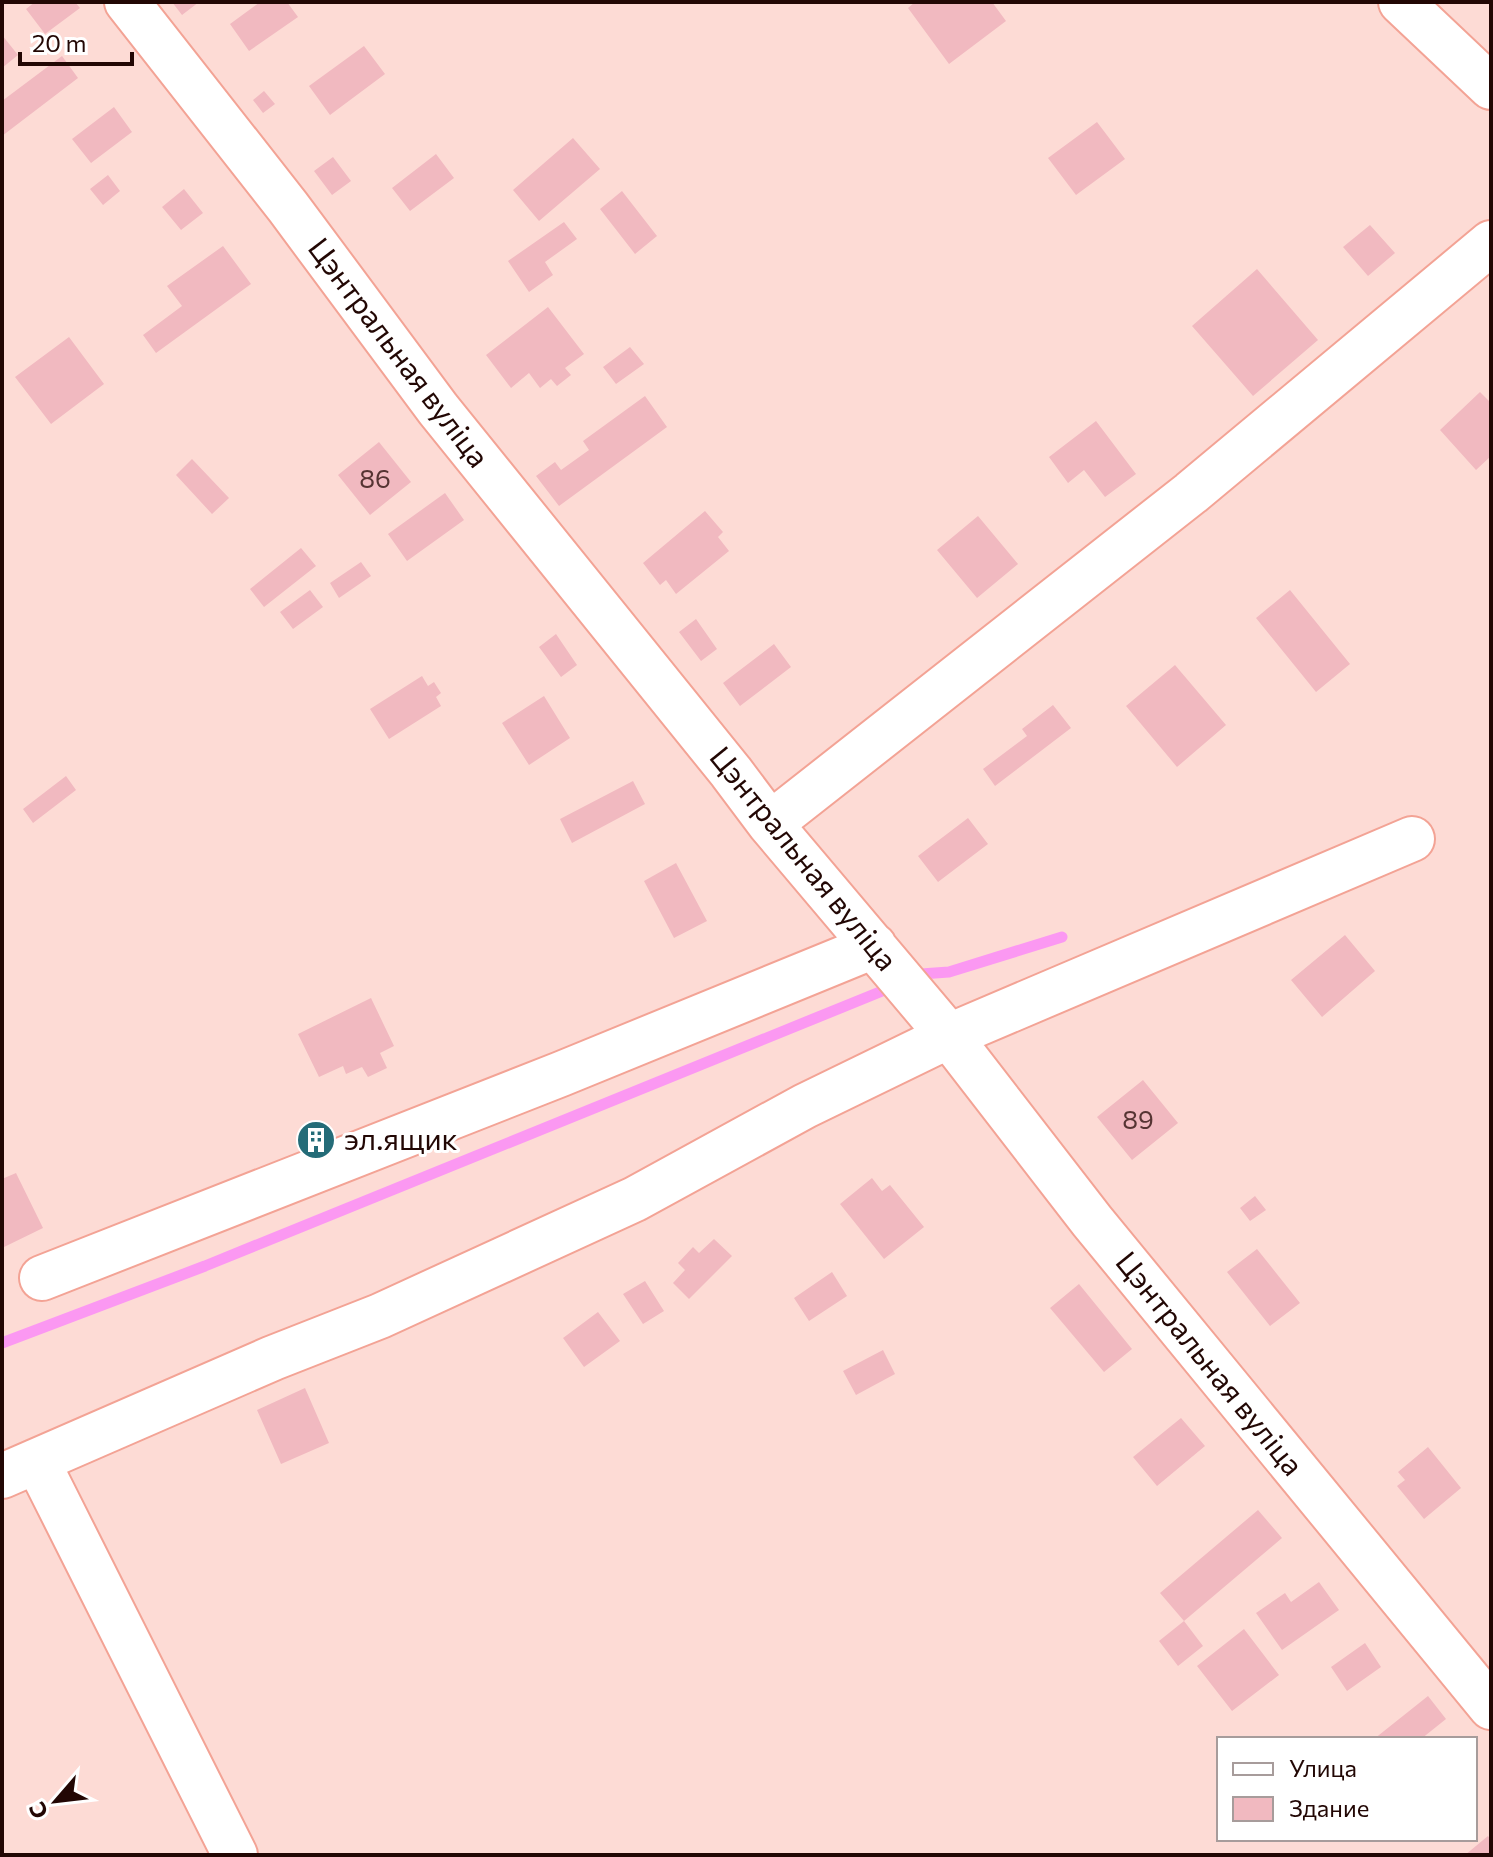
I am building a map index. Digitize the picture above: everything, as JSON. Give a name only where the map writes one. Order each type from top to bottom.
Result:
[{"type":"street","name":"Цэнтральная вуліца","points":[[127,2],[288,207],[438,409],[770,824],[949,1036],[1092,1221],[1491,1707]]},
{"type":"street","points":[[1401,2],[1491,87]]},
{"type":"street","points":[[770,824],[1191,493],[1491,243]]},
{"type":"street","points":[[235,1855],[19,1468],[273,1358],[380,1316],[635,1199],[805,1106],[949,1036],[1412,839]]},
{"type":"street","points":[[42,1278],[561,1074],[874,946]]},
{"type":"building","points":[[35,2],[75,2],[80,8],[45,34],[26,9]]},
{"type":"building","points":[[172,2],[199,2],[182,15]]},
{"type":"building","points":[[260,2],[287,2],[298,17],[249,51],[230,24]]},
{"type":"building","points":[[915,2],[992,2],[1006,21],[949,64],[908,8]]},
{"type":"building","points":[[2,35],[18,55],[2,68]]},
{"type":"building","points":[[364,46],[385,74],[330,115],[309,86]]},
{"type":"building","points":[[62,56],[78,78],[2,136],[2,101]]},
{"type":"building","points":[[264,91],[275,104],[263,113],[253,100]]},
{"type":"building","points":[[114,107],[132,132],[91,163],[72,139]]},
{"type":"building","points":[[1097,122],[1125,159],[1076,195],[1048,158]]},
{"type":"building","points":[[573,138],[600,169],[539,221],[513,190]]},
{"type":"building","points":[[436,154],[454,178],[410,211],[392,188]]},
{"type":"building","points":[[333,157],[351,181],[332,195],[314,171]]},
{"type":"building","points":[[108,175],[120,191],[103,205],[90,189]]},
{"type":"building","points":[[184,189],[203,213],[181,230],[162,207]]},
{"type":"building","points":[[622,191],[657,236],[635,254],[600,209]]},
{"type":"building","points":[[564,222],[577,239],[545,262],[553,275],[529,292],[508,261]]},
{"type":"building","points":[[1370,225],[1395,253],[1368,276],[1343,247]]},
{"type":"building","points":[[223,246],[251,284],[156,353],[143,335],[182,306],[167,286]]},
{"type":"building","points":[[1257,269],[1318,340],[1253,396],[1192,326]]},
{"type":"building","points":[[548,307],[584,354],[565,368],[571,375],[557,386],[551,379],[540,388],[529,373],[511,388],[486,355]]},
{"type":"building","points":[[69,337],[104,384],[51,424],[15,377]]},
{"type":"building","points":[[630,347],[644,364],[616,384],[603,367]]},
{"type":"building","points":[[1480,392],[1491,403],[1491,456],[1476,470],[1440,430]]},
{"type":"building","points":[[645,396],[667,427],[559,506],[536,476],[555,462],[561,470],[589,450],[583,441]]},
{"type":"building","points":[[1096,421],[1136,474],[1105,497],[1084,470],[1068,483],[1049,457]]},
{"type":"building","points":[[379,442],[411,482],[370,515],[338,475]]},
{"type":"building","points":[[192,459],[229,498],[212,514],[176,475]]},
{"type":"building","points":[[445,493],[464,520],[407,561],[388,534]]},
{"type":"building","points":[[705,511],[723,532],[718,537],[729,551],[676,594],[666,580],[660,585],[643,563]]},
{"type":"building","points":[[978,516],[1018,564],[977,598],[937,550]]},
{"type":"building","points":[[301,548],[316,566],[264,607],[250,589]]},
{"type":"building","points":[[361,562],[371,576],[339,598],[330,583]]},
{"type":"building","points":[[310,590],[323,607],[293,629],[280,612]]},
{"type":"building","points":[[1290,590],[1350,664],[1316,692],[1256,618]]},
{"type":"building","points":[[696,619],[717,649],[701,661],[679,632]]},
{"type":"building","points":[[556,634],[577,665],[561,677],[539,647]]},
{"type":"building","points":[[774,644],[791,667],[740,706],[723,683]]},
{"type":"building","points":[[1175,665],[1226,725],[1177,767],[1126,706]]},
{"type":"building","points":[[422,676],[428,686],[434,682],[441,693],[436,697],[441,706],[389,739],[370,709]]},
{"type":"building","points":[[544,696],[570,738],[529,765],[502,723]]},
{"type":"building","points":[[1053,705],[1071,728],[995,786],[983,769],[1027,736],[1022,729]]},
{"type":"building","points":[[66,776],[76,790],[33,823],[23,809]]},
{"type":"building","points":[[633,781],[645,804],[572,843],[560,819]]},
{"type":"building","points":[[968,818],[988,844],[938,882],[918,856]]},
{"type":"building","points":[[676,863],[707,921],[674,938],[644,881]]},
{"type":"building","points":[[1345,935],[1375,971],[1322,1017],[1291,980]]},
{"type":"building","points":[[371,998],[394,1046],[380,1053],[387,1068],[368,1077],[362,1067],[346,1074],[343,1066],[319,1077],[298,1034]]},
{"type":"building","points":[[1143,1080],[1178,1123],[1132,1160],[1097,1117]]},
{"type":"building","points":[[16,1173],[43,1228],[2,1248],[2,1179]]},
{"type":"building","points":[[872,1178],[882,1191],[890,1185],[924,1227],[884,1259],[840,1204]]},
{"type":"building","points":[[1255,1196],[1266,1210],[1250,1221],[1240,1208]]},
{"type":"building","points":[[714,1239],[732,1256],[689,1299],[673,1283],[685,1270],[678,1263],[693,1247],[699,1253]]},
{"type":"building","points":[[1257,1249],[1300,1303],[1270,1326],[1227,1272]]},
{"type":"building","points":[[832,1272],[847,1296],[809,1321],[794,1298]]},
{"type":"building","points":[[645,1281],[664,1311],[643,1324],[623,1294]]},
{"type":"building","points":[[1079,1284],[1132,1349],[1104,1372],[1050,1308]]},
{"type":"building","points":[[598,1312],[620,1341],[584,1367],[563,1338]]},
{"type":"building","points":[[883,1350],[895,1374],[856,1395],[843,1371]]},
{"type":"building","points":[[305,1388],[329,1443],[281,1464],[257,1410]]},
{"type":"building","points":[[1181,1418],[1205,1446],[1157,1486],[1133,1457]]},
{"type":"building","points":[[1428,1447],[1461,1488],[1424,1519],[1397,1486],[1405,1480],[1398,1472]]},
{"type":"building","points":[[1258,1510],[1282,1538],[1184,1621],[1160,1593]]},
{"type":"building","points":[[1319,1582],[1339,1610],[1282,1650],[1256,1613],[1285,1593],[1291,1602]]},
{"type":"building","points":[[1184,1621],[1203,1646],[1178,1666],[1159,1641]]},
{"type":"building","points":[[1244,1629],[1279,1675],[1232,1711],[1197,1666]]},
{"type":"building","points":[[1365,1643],[1381,1667],[1347,1691],[1331,1667]]},
{"type":"building","points":[[1428,1696],[1446,1719],[1424,1737],[1377,1737]]},
{"type":"building","points":[[1488,1836],[1491,1855],[1465,1855]]},
{"type":"waterway","points":[[912,978],[921,974],[949,972],[1062,937]]},
{"type":"waterway","points":[[2,1343],[205,1266],[897,985]]},
{"type":"place","name":"эл.ящик","points":[[316,1140]]}]
